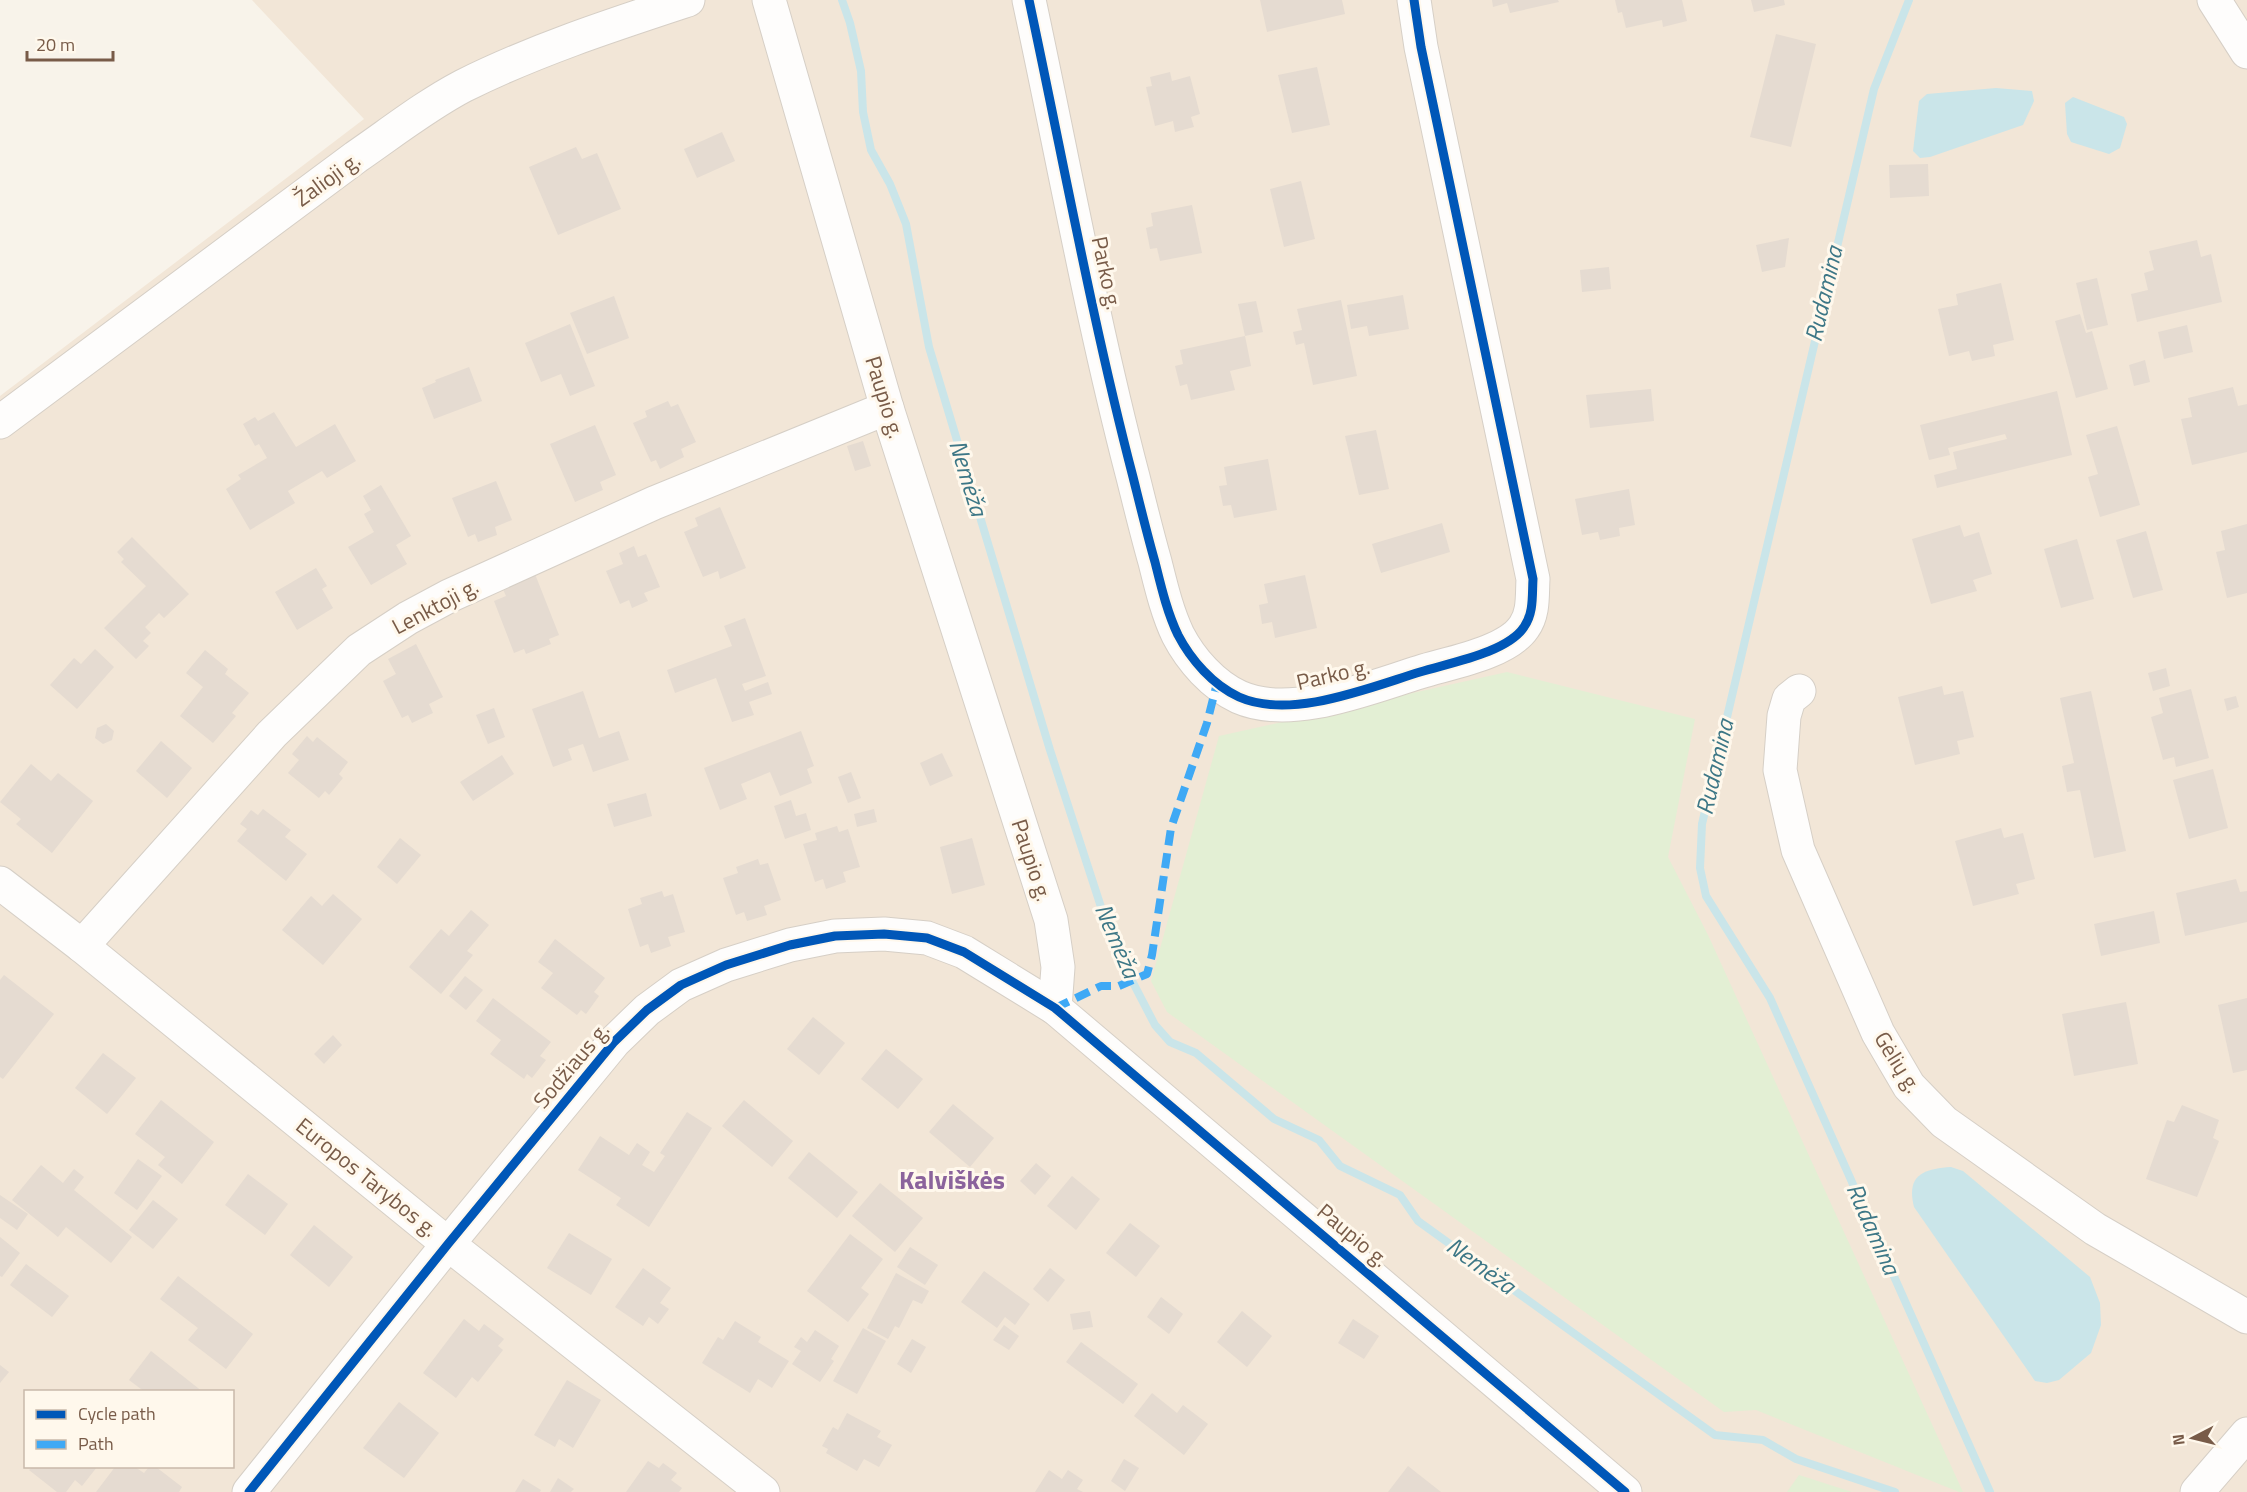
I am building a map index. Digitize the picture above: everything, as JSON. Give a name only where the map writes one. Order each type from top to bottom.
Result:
[{"type":"street","name":"Žalioji g.","points":[[0,422],[356,157],[461,87],[527,57],[598,29],[688,0]]},
{"type":"street","name":"Paupio g.","points":[[769,0],[887,408],[1051,920],[1058,968],[1055,1008],[1625,1492]]},
{"type":"street","name":"Parko g.","points":[[1029,0],[1119,425],[1164,598],[1178,635],[1202,669],[1217,683],[1240,697],[1262,703],[1303,705],[1332,699],[1485,652],[1510,641],[1524,628],[1531,611],[1533,579],[1421,47],[1414,0]]},
{"type":"street","points":[[2214,0],[2247,52]]},
{"type":"street","name":"Lenktoji g.","points":[[82,946],[272,734],[359,650],[449,596],[654,502],[887,408]]},
{"type":"street","name":"Gėlių g.","points":[[1799,691],[1789,699],[1784,716],[1780,770],[1798,850],[1878,1034],[1909,1086],[1944,1122],[2096,1228],[2247,1317]]},
{"type":"street","name":"Europos Tarybos g.","points":[[0,883],[82,946],[448,1244],[763,1492]]},
{"type":"street","name":"Sodžiaus g.","points":[[249,1492],[614,1042],[647,1010],[681,985],[726,965],[790,945],[835,936],[884,934],[927,938],[964,952],[1055,1008]]},
{"type":"street","points":[[2197,1492],[2247,1434]]},
{"type":"shaded area","points":[[252,0],[2247,0],[2247,1492],[0,1492],[0,396],[364,119]]},
{"type":"green space","points":[[1507,672],[1695,719],[1668,857],[1708,935],[1963,1492],[1756,1410],[1724,1412],[1167,1012],[1151,981],[1219,736]]},
{"type":"green space","points":[[1799,1475],[1852,1492],[1787,1492]]},
{"type":"water","points":[[1996,88],[2032,91],[2034,101],[2023,125],[1930,157],[1920,158],[1913,151],[1919,101],[1927,94]]},
{"type":"water","points":[[2073,97],[2124,117],[2127,124],[2120,148],[2109,154],[2071,142],[2067,134],[2065,103]]},
{"type":"water","points":[[1951,1167],[1963,1171],[2090,1277],[2100,1303],[2101,1325],[2091,1353],[2059,1380],[2047,1383],[2035,1381],[1914,1207],[1912,1188],[1919,1176],[1932,1170]]},
{"type":"building","points":[[1260,0],[1342,0],[1345,14],[1267,32]]},
{"type":"building","points":[[1492,0],[1558,0],[1559,2],[1510,13],[1507,3],[1493,7]]},
{"type":"building","points":[[1615,0],[1682,0],[1687,21],[1663,27],[1662,20],[1626,28],[1622,12],[1618,13]]},
{"type":"building","points":[[1751,0],[1784,0],[1785,5],[1754,12]]},
{"type":"building","points":[[1776,34],[1816,44],[1791,147],[1750,137]]},
{"type":"building","points":[[1317,67],[1330,125],[1292,133],[1278,75]]},
{"type":"building","points":[[1170,72],[1172,81],[1190,76],[1200,114],[1191,117],[1194,127],[1175,132],[1173,121],[1155,126],[1146,87],[1152,86],[1150,77]]},
{"type":"building","points":[[722,132],[735,161],[697,178],[684,149]]},
{"type":"building","points":[[576,147],[582,159],[597,153],[621,209],[558,235],[529,167]]},
{"type":"building","points":[[1928,164],[1929,196],[1890,198],[1889,165]]},
{"type":"building","points":[[1301,181],[1315,239],[1284,247],[1270,189]]},
{"type":"building","points":[[1192,205],[1202,253],[1160,261],[1157,248],[1150,249],[1146,228],[1153,226],[1151,213]]},
{"type":"building","points":[[1789,238],[1785,267],[1762,272],[1756,245]]},
{"type":"building","points":[[2197,240],[2201,257],[2211,254],[2222,302],[2137,322],[2131,294],[2148,290],[2144,273],[2154,270],[2149,251]]},
{"type":"building","points":[[1609,267],[1611,289],[1582,292],[1580,270]]},
{"type":"building","points":[[2097,278],[2108,325],[2087,330],[2076,283]]},
{"type":"building","points":[[2001,283],[2014,340],[1993,345],[1995,356],[1972,361],[1969,351],[1949,356],[1938,309],[1958,305],[1956,294]]},
{"type":"building","points":[[1403,295],[1409,329],[1369,336],[1367,326],[1351,329],[1347,305]]},
{"type":"building","points":[[614,296],[629,338],[587,354],[570,313]]},
{"type":"building","points":[[1341,300],[1357,376],[1313,385],[1304,343],[1296,345],[1293,332],[1302,330],[1297,309]]},
{"type":"building","points":[[1256,301],[1263,332],[1245,336],[1238,304]]},
{"type":"building","points":[[2080,314],[2086,333],[2092,331],[2108,389],[2076,398],[2055,321]]},
{"type":"building","points":[[570,324],[595,386],[570,396],[561,374],[541,382],[525,343]]},
{"type":"building","points":[[2187,325],[2193,352],[2164,359],[2158,332]]},
{"type":"building","points":[[1245,336],[1251,366],[1230,371],[1235,390],[1191,400],[1187,384],[1180,386],[1175,366],[1183,364],[1180,350]]},
{"type":"building","points":[[2145,360],[2150,382],[2134,386],[2129,365]]},
{"type":"building","points":[[469,367],[482,401],[434,419],[422,388],[436,382],[435,380]]},
{"type":"building","points":[[2233,387],[2238,406],[2247,404],[2247,452],[2192,465],[2181,419],[2192,417],[2188,398]]},
{"type":"building","points":[[1651,389],[1654,421],[1590,428],[1586,395]]},
{"type":"building","points":[[2057,391],[2072,455],[1937,488],[1934,475],[1957,469],[1953,452],[2007,439],[2005,434],[1948,448],[1950,455],[1929,460],[1920,425]]},
{"type":"building","points":[[668,401],[671,407],[678,404],[696,442],[681,449],[684,457],[660,469],[656,460],[651,462],[633,423],[647,417],[645,411]]},
{"type":"building","points":[[274,412],[296,447],[335,424],[356,461],[327,478],[322,471],[288,491],[295,503],[250,530],[226,489],[241,479],[238,475],[267,458],[259,444],[255,446],[243,424],[255,417],[258,421]]},
{"type":"building","points":[[595,425],[616,475],[600,482],[603,490],[575,502],[550,444]]},
{"type":"building","points":[[2117,426],[2140,505],[2100,517],[2088,477],[2098,474],[2086,435]]},
{"type":"building","points":[[1376,430],[1389,489],[1359,495],[1345,436]]},
{"type":"building","points":[[863,441],[871,466],[855,471],[847,446]]},
{"type":"building","points":[[1268,459],[1277,510],[1234,518],[1231,505],[1223,506],[1219,486],[1227,485],[1224,467]]},
{"type":"building","points":[[496,481],[512,520],[495,527],[497,535],[478,542],[475,534],[468,537],[452,498]]},
{"type":"building","points":[[381,485],[411,536],[396,545],[407,564],[371,585],[348,547],[374,532],[364,514],[371,510],[363,496]]},
{"type":"building","points":[[1629,489],[1635,525],[1619,528],[1620,536],[1600,540],[1598,532],[1582,535],[1575,499]]},
{"type":"building","points":[[720,507],[746,568],[720,579],[718,571],[703,577],[684,532],[698,526],[695,518]]},
{"type":"building","points":[[1442,523],[1450,552],[1381,573],[1372,544]]},
{"type":"building","points":[[2247,524],[2247,593],[2227,598],[2216,552],[2225,550],[2221,531]]},
{"type":"building","points":[[1960,525],[1964,537],[1979,532],[1992,574],[1973,580],[1977,591],[1931,604],[1912,539]]},
{"type":"building","points":[[2146,531],[2163,590],[2133,598],[2116,540]]},
{"type":"building","points":[[132,537],[189,594],[164,618],[159,613],[145,627],[151,633],[143,641],[149,646],[136,659],[104,628],[146,586],[121,562],[124,559],[117,552]]},
{"type":"building","points":[[2077,539],[2094,599],[2061,608],[2044,549]]},
{"type":"building","points":[[634,546],[638,557],[646,554],[660,587],[644,593],[648,601],[632,608],[629,600],[620,604],[606,571],[623,564],[619,553]]},
{"type":"building","points":[[316,568],[327,586],[322,589],[333,608],[297,630],[275,592]]},
{"type":"building","points":[[535,574],[559,635],[549,639],[551,644],[526,654],[524,649],[514,653],[494,601],[506,596],[502,587]]},
{"type":"building","points":[[1305,575],[1317,628],[1275,638],[1272,622],[1262,624],[1259,605],[1268,603],[1264,584]]},
{"type":"building","points":[[745,618],[766,676],[742,684],[745,691],[768,682],[772,694],[749,702],[754,715],[732,722],[716,678],[675,693],[667,670],[732,646],[724,626]]},
{"type":"building","points":[[416,644],[443,697],[429,704],[433,713],[412,723],[408,715],[402,718],[383,681],[396,674],[388,659]]},
{"type":"building","points":[[95,649],[114,667],[77,709],[50,685],[74,658],[81,664]]},
{"type":"building","points":[[205,650],[228,669],[225,674],[249,693],[232,713],[236,716],[213,743],[180,716],[203,687],[186,673]]},
{"type":"building","points":[[2166,668],[2170,686],[2153,691],[2148,673]]},
{"type":"building","points":[[1942,686],[1944,695],[1963,691],[1974,737],[1957,741],[1960,754],[1915,765],[1898,697]]},
{"type":"building","points":[[2191,689],[2209,758],[2176,767],[2174,757],[2163,760],[2151,717],[2163,713],[2159,698]]},
{"type":"building","points":[[583,691],[599,738],[619,731],[629,760],[593,772],[583,744],[568,749],[572,760],[553,767],[532,709]]},
{"type":"building","points":[[2091,691],[2126,851],[2094,858],[2080,790],[2067,792],[2062,766],[2074,763],[2060,698]]},
{"type":"building","points":[[2236,696],[2239,707],[2227,711],[2224,699]]},
{"type":"building","points":[[494,708],[505,737],[488,744],[476,715]]},
{"type":"building","points":[[106,724],[114,731],[112,740],[103,744],[95,738],[97,728]]},
{"type":"building","points":[[801,731],[814,766],[807,769],[812,783],[780,796],[770,772],[741,784],[747,799],[720,810],[704,768]]},
{"type":"building","points":[[307,736],[313,742],[317,737],[348,762],[339,774],[343,778],[329,795],[325,791],[319,798],[288,773],[299,760],[292,754]]},
{"type":"building","points":[[161,741],[192,768],[167,798],[136,771]]},
{"type":"building","points":[[942,753],[953,776],[930,786],[920,763]]},
{"type":"building","points":[[502,755],[514,774],[473,801],[460,782]]},
{"type":"building","points":[[31,764],[51,781],[58,773],[93,801],[52,853],[16,824],[21,819],[0,802]]},
{"type":"building","points":[[2213,769],[2228,828],[2189,839],[2173,780]]},
{"type":"building","points":[[851,772],[861,798],[848,803],[838,777]]},
{"type":"building","points":[[646,793],[652,816],[614,827],[607,804]]},
{"type":"building","points":[[791,800],[796,816],[806,813],[811,830],[785,839],[774,806]]},
{"type":"building","points":[[263,809],[291,830],[285,837],[307,854],[286,881],[237,841],[247,829],[240,824],[251,810],[258,815]]},
{"type":"building","points":[[874,809],[877,822],[857,827],[854,814]]},
{"type":"building","points":[[837,826],[839,832],[848,829],[860,867],[843,872],[846,882],[826,889],[823,879],[815,882],[803,844],[817,840],[815,833]]},
{"type":"building","points":[[2001,828],[2004,838],[2023,833],[2035,879],[2016,884],[2019,894],[1973,906],[1955,841]]},
{"type":"building","points":[[400,838],[421,855],[397,884],[377,867]]},
{"type":"building","points":[[972,838],[985,885],[952,894],[940,847]]},
{"type":"building","points":[[758,859],[760,865],[768,863],[781,900],[764,906],[767,915],[747,921],[744,912],[736,915],[723,878],[738,873],[736,867]]},
{"type":"building","points":[[2236,879],[2240,892],[2247,891],[2247,922],[2185,936],[2176,893]]},
{"type":"building","points":[[662,891],[664,897],[673,894],[685,932],[668,937],[671,946],[651,953],[648,944],[640,947],[628,909],[642,904],[640,898]]},
{"type":"building","points":[[333,894],[362,919],[323,965],[282,930],[311,896],[322,906]]},
{"type":"building","points":[[471,910],[489,925],[467,951],[473,955],[441,994],[409,967],[441,929],[449,936]]},
{"type":"building","points":[[2154,911],[2160,943],[2101,956],[2094,924]]},
{"type":"building","points":[[555,939],[605,978],[594,992],[599,996],[586,1014],[581,1010],[577,1015],[541,988],[553,973],[538,962]]},
{"type":"building","points":[[4,975],[54,1014],[3,1079],[0,1077],[0,980]]},
{"type":"building","points":[[465,976],[483,990],[466,1010],[449,996]]},
{"type":"building","points":[[493,998],[551,1042],[540,1056],[546,1060],[532,1078],[527,1074],[524,1079],[490,1054],[501,1040],[476,1021]]},
{"type":"building","points":[[2247,998],[2247,1070],[2233,1073],[2218,1005]]},
{"type":"building","points":[[2126,1002],[2138,1064],[2074,1076],[2062,1014]]},
{"type":"building","points":[[813,1017],[845,1043],[819,1075],[787,1049]]},
{"type":"building","points":[[333,1035],[342,1045],[324,1064],[314,1054]]},
{"type":"building","points":[[886,1049],[923,1079],[898,1109],[861,1079]]},
{"type":"building","points":[[103,1053],[136,1078],[107,1114],[75,1088]]},
{"type":"building","points":[[161,1100],[214,1142],[182,1184],[158,1165],[165,1157],[135,1134]]},
{"type":"building","points":[[744,1100],[793,1141],[772,1167],[722,1126]]},
{"type":"building","points":[[953,1104],[994,1138],[970,1167],[929,1132]]},
{"type":"building","points":[[2182,1105],[2219,1120],[2213,1138],[2219,1141],[2197,1197],[2146,1179],[2167,1120],[2174,1122]]},
{"type":"building","points":[[687,1112],[712,1128],[649,1227],[616,1205],[621,1198],[578,1170],[600,1136],[629,1155],[637,1143],[650,1152],[642,1165],[654,1172],[665,1156],[660,1153]]},
{"type":"building","points":[[809,1152],[858,1192],[837,1218],[788,1178]]},
{"type":"building","points":[[138,1159],[162,1176],[137,1210],[114,1193]]},
{"type":"building","points":[[1036,1163],[1051,1176],[1035,1195],[1020,1181]]},
{"type":"building","points":[[41,1165],[63,1183],[74,1169],[84,1177],[74,1190],[132,1237],[111,1263],[66,1227],[58,1237],[12,1200]]},
{"type":"building","points":[[248,1174],[288,1204],[265,1235],[225,1205]]},
{"type":"building","points":[[1072,1176],[1100,1199],[1076,1230],[1047,1206]]},
{"type":"building","points":[[880,1183],[923,1218],[895,1252],[852,1216]]},
{"type":"building","points":[[0,1195],[28,1214],[17,1230],[0,1218]]},
{"type":"building","points":[[153,1200],[178,1219],[153,1249],[129,1230]]},
{"type":"building","points":[[1130,1223],[1160,1246],[1136,1277],[1106,1253]]},
{"type":"building","points":[[314,1225],[353,1257],[329,1287],[290,1255]]},
{"type":"building","points":[[569,1233],[612,1259],[591,1295],[547,1268]]},
{"type":"building","points":[[850,1234],[883,1259],[861,1288],[869,1294],[848,1322],[807,1291]]},
{"type":"building","points":[[0,1237],[20,1253],[2,1277],[0,1276]]},
{"type":"building","points":[[910,1247],[938,1265],[925,1285],[897,1267]]},
{"type":"building","points":[[26,1264],[69,1296],[52,1317],[10,1285]]},
{"type":"building","points":[[643,1268],[671,1288],[660,1303],[669,1309],[658,1324],[649,1317],[643,1326],[615,1307]]},
{"type":"building","points":[[1050,1268],[1065,1280],[1048,1302],[1033,1289]]},
{"type":"building","points":[[984,1271],[1030,1304],[1015,1325],[1005,1317],[997,1328],[961,1302]]},
{"type":"building","points":[[896,1273],[929,1291],[922,1304],[913,1300],[899,1328],[895,1326],[888,1339],[867,1328]]},
{"type":"building","points":[[178,1276],[253,1334],[226,1369],[188,1340],[198,1328],[160,1299]]},
{"type":"building","points":[[1161,1297],[1183,1314],[1169,1334],[1147,1317]]},
{"type":"building","points":[[1090,1311],[1093,1327],[1073,1330],[1070,1314]]},
{"type":"building","points":[[1242,1311],[1272,1336],[1247,1367],[1217,1342]]},
{"type":"building","points":[[464,1319],[479,1331],[484,1324],[504,1339],[498,1346],[503,1350],[478,1382],[472,1377],[456,1398],[423,1373]]},
{"type":"building","points":[[1353,1319],[1379,1336],[1364,1359],[1338,1343]]},
{"type":"building","points":[[735,1321],[761,1337],[758,1342],[789,1361],[772,1388],[758,1379],[750,1393],[702,1363],[718,1337],[723,1340]]},
{"type":"building","points":[[1004,1325],[1019,1336],[1009,1350],[993,1340]]},
{"type":"building","points":[[863,1328],[886,1341],[857,1394],[833,1381]]},
{"type":"building","points":[[815,1330],[839,1346],[831,1359],[834,1361],[820,1382],[792,1364],[801,1351],[794,1347],[801,1337],[807,1342]]},
{"type":"building","points":[[912,1339],[926,1347],[911,1373],[897,1364]]},
{"type":"building","points":[[1081,1342],[1138,1384],[1123,1404],[1066,1362]]},
{"type":"building","points":[[151,1351],[200,1390],[142,1390],[129,1380]]},
{"type":"building","points":[[0,1365],[9,1372],[0,1383]]},
{"type":"building","points":[[567,1380],[601,1400],[573,1448],[559,1439],[555,1447],[534,1435]]},
{"type":"building","points":[[1152,1393],[1177,1413],[1183,1405],[1208,1424],[1184,1455],[1134,1416]]},
{"type":"building","points":[[399,1402],[439,1433],[404,1478],[363,1448]]},
{"type":"building","points":[[847,1413],[881,1431],[877,1437],[892,1445],[879,1467],[864,1459],[857,1471],[826,1453],[828,1449],[822,1446],[833,1427],[838,1430]]},
{"type":"building","points":[[1124,1459],[1139,1468],[1125,1491],[1111,1481]]},
{"type":"building","points":[[648,1461],[659,1468],[663,1463],[677,1473],[671,1480],[682,1488],[679,1492],[626,1492]]},
{"type":"building","points":[[1408,1466],[1441,1492],[1388,1492]]},
{"type":"building","points":[[31,1468],[96,1468],[82,1486],[75,1480],[66,1492],[57,1492],[29,1470]]},
{"type":"building","points":[[114,1468],[136,1468],[144,1473],[148,1468],[157,1468],[182,1487],[179,1492],[96,1492]]},
{"type":"building","points":[[1049,1470],[1062,1479],[1068,1470],[1083,1480],[1077,1489],[1083,1492],[1035,1492]]},
{"type":"building","points":[[558,1478],[574,1489],[571,1492],[550,1492]]},
{"type":"building","points":[[523,1479],[541,1490],[540,1492],[515,1492]]},
{"type":"waterway","name":"Nemėža","points":[[842,0],[861,71],[863,112],[871,150],[890,184],[906,224],[929,347],[1050,750],[1102,910],[1128,973],[1155,1025],[1170,1042],[1196,1053],[1274,1119],[1319,1140],[1340,1166],[1400,1195],[1418,1221],[1715,1435],[1763,1440],[1796,1459],[1895,1492]]},
{"type":"waterway","name":"Rudamina","points":[[1909,0],[1874,89],[1702,824],[1700,868],[1706,896],[1770,998],[1990,1492]]},
{"type":"marked path","points":[[1055,1008],[1101,986],[1119,986],[1147,974],[1152,955],[1171,828],[1207,723],[1217,683]]},
{"type":"cycle path","points":[[1029,0],[1104,359],[1162,590],[1171,617],[1189,654],[1220,686],[1239,697],[1260,703],[1282,705],[1330,699],[1354,693],[1476,656],[1505,644],[1516,636],[1527,622],[1531,610],[1533,579],[1421,47],[1414,0]]},
{"type":"cycle path","points":[[249,1492],[614,1042],[647,1010],[681,985],[726,965],[790,945],[835,936],[884,934],[927,938],[964,952],[1055,1008],[1625,1492]]},
{"type":"district","name":"Kalviškės","points":[[952,1180]]}]
